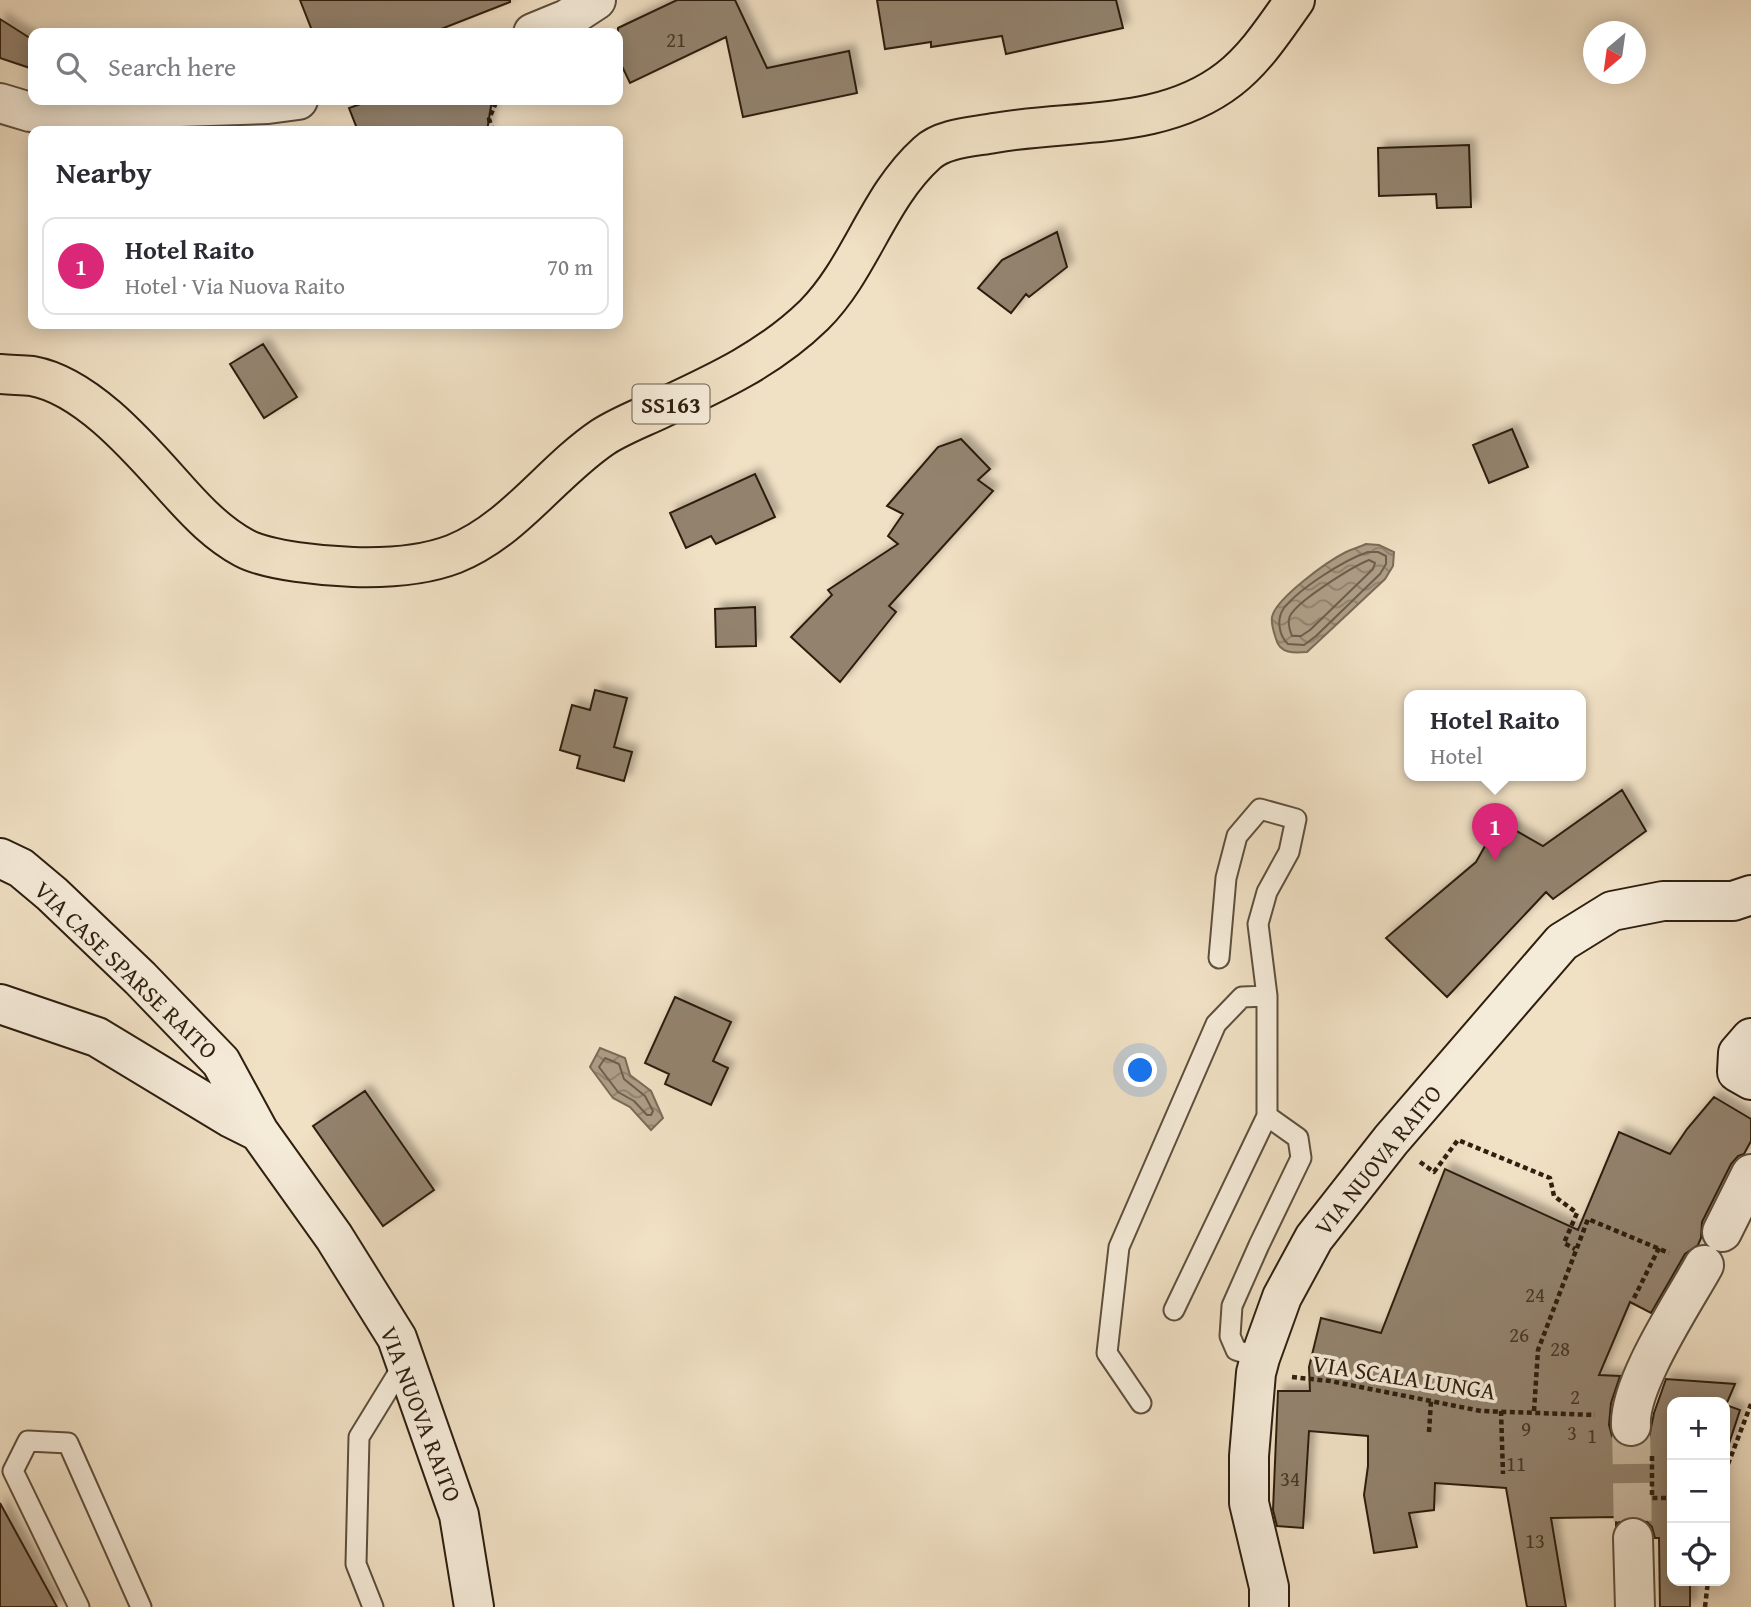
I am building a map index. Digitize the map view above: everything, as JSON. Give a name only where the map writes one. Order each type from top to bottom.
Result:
[{"type":"main road","name":"SS163","points":[[0,374],[35,377],[69,391],[105,415],[131,439],[196,511],[225,536],[249,551],[295,561],[353,567],[403,566],[432,561],[456,554],[482,539],[509,519],[569,463],[605,435],[728,377],[783,342],[838,289],[889,202],[929,150],[953,141],[1015,129],[1124,120],[1183,106],[1231,77],[1265,41],[1295,0]]},
{"type":"street","points":[[545,28],[567,19],[596,0]]},
{"type":"street","points":[[0,103],[30,112],[64,116],[149,108],[238,105]]},
{"type":"street","name":"VIA CASE SPARSE RAITO","points":[[0,858],[21,868],[52,894],[140,978],[221,1062],[259,1132]]},
{"type":"street","name":"VIA NUOVA RAITO","points":[[1269,1607],[1269,1587],[1249,1503],[1249,1456],[1258,1366],[1282,1297],[1314,1238],[1391,1140],[1562,942],[1612,911],[1663,901],[1733,901],[1751,895]]},
{"type":"street","points":[[0,1004],[97,1037],[259,1132]]},
{"type":"street","points":[[1751,1038],[1738,1053],[1737,1072],[1751,1080]]},
{"type":"street","name":"VIA NUOVA RAITO","points":[[259,1132],[334,1237],[397,1338],[459,1516],[474,1607]]},
{"type":"street","points":[[1722,1231],[1751,1174]]},
{"type":"street","points":[[1631,1421],[1639,1383],[1702,1268]]},
{"type":"street","points":[[1633,1538],[1635,1607]]},
{"type":"lane","points":[[1174,1311],[1266,1116],[1267,996],[1258,924],[1267,892],[1289,852],[1296,818],[1260,809],[1237,836],[1226,878],[1219,958]]},
{"type":"lane","points":[[1141,1403],[1107,1353],[1119,1247],[1216,1024],[1242,997],[1267,996]]},
{"type":"lane","points":[[1258,1366],[1236,1350],[1230,1336],[1232,1306],[1301,1158],[1298,1138],[1266,1116]]},
{"type":"lane","points":[[373,1607],[356,1564],[359,1437],[406,1362]]},
{"type":"lane","points":[[79,1607],[13,1471],[28,1441],[68,1443],[141,1607]]},
{"type":"path","points":[[491,126],[489,119],[495,105]]},
{"type":"path","points":[[1458,1140],[1550,1178],[1554,1196],[1577,1213],[1564,1243],[1575,1250]]},
{"type":"path","points":[[1534,1411],[1538,1350],[1588,1219],[1702,1268]]},
{"type":"path","points":[[1634,1298],[1660,1248]]},
{"type":"path","name":"VIA SCALA LUNGA","points":[[1258,1366],[1481,1411],[1534,1411],[1631,1421]]},
{"type":"path","points":[[1429,1432],[1431,1401]]},
{"type":"path","points":[[1730,1460],[1751,1404]]},
{"type":"path","points":[[1501,1411],[1503,1474]]},
{"type":"path","points":[[1705,1607],[1707,1586]]},
{"type":"water","points":[[1366,544],[1379,545],[1394,552],[1393,566],[1385,579],[1307,652],[1293,652],[1281,648],[1275,637],[1272,617],[1283,600],[1327,563]]},
{"type":"water","points":[[600,1048],[625,1058],[630,1075],[651,1091],[663,1118],[651,1130],[630,1107],[613,1098],[590,1067]]},
{"type":"building","points":[[300,0],[510,0],[444,28],[311,28]]},
{"type":"building","points":[[677,0],[735,0],[767,68],[849,51],[857,93],[743,117],[726,37],[630,83],[623,68],[623,28],[618,28]]},
{"type":"building","points":[[877,0],[1116,0],[1123,28],[1006,54],[1002,36],[931,47],[931,42],[885,49]]},
{"type":"building","points":[[0,19],[28,37],[28,67],[0,58]]},
{"type":"building","points":[[358,105],[491,105],[488,126],[356,126],[349,108]]},
{"type":"building","points":[[1469,145],[1471,207],[1437,208],[1436,194],[1379,196],[1378,148]]},
{"type":"building","points":[[1057,232],[1067,267],[1029,297],[1026,294],[1011,313],[978,288],[1002,260]]},
{"type":"building","points":[[263,344],[297,397],[264,418],[230,364]]},
{"type":"building","points":[[1512,429],[1528,467],[1489,483],[1473,445]]},
{"type":"building","points":[[961,439],[990,469],[978,480],[993,491],[889,606],[896,612],[840,682],[791,637],[832,595],[828,590],[898,544],[888,536],[903,514],[887,506],[938,447]]},
{"type":"building","points":[[755,474],[775,517],[716,544],[711,536],[686,548],[670,513]]},
{"type":"building","points":[[755,607],[756,646],[716,647],[715,609]]},
{"type":"building","points":[[595,690],[627,698],[614,747],[632,752],[624,781],[577,768],[580,756],[560,750],[572,705],[590,710]]},
{"type":"building","points":[[1622,790],[1646,831],[1553,899],[1546,892],[1447,997],[1386,938],[1476,862],[1499,821],[1543,846]]},
{"type":"building","points":[[675,997],[731,1022],[713,1061],[728,1068],[711,1105],[665,1084],[669,1074],[645,1063]]},
{"type":"building","points":[[365,1091],[434,1190],[383,1226],[313,1126]]},
{"type":"building","points":[[1714,1097],[1751,1119],[1751,1141],[1744,1154],[1731,1164],[1702,1222],[1698,1245],[1685,1254],[1651,1313],[1630,1302],[1599,1375],[1620,1376],[1611,1403],[1609,1425],[1618,1444],[1630,1448],[1641,1445],[1649,1438],[1654,1413],[1666,1379],[1735,1384],[1729,1397],[1667,1397],[1667,1586],[1690,1586],[1690,1607],[1660,1607],[1659,1538],[1655,1538],[1652,1527],[1644,1519],[1633,1516],[1622,1519],[1616,1525],[1616,1517],[1551,1518],[1566,1607],[1527,1607],[1506,1488],[1435,1483],[1434,1510],[1409,1513],[1417,1547],[1374,1553],[1364,1495],[1368,1436],[1309,1431],[1303,1528],[1277,1526],[1273,1510],[1278,1391],[1310,1391],[1309,1367],[1321,1318],[1381,1333],[1445,1169],[1578,1230],[1619,1132],[1670,1154]]},
{"type":"building","points":[[1730,1406],[1740,1410],[1730,1441]]},
{"type":"building","points":[[0,1503],[57,1607],[0,1607]]},
{"type":"tunnel","points":[[1631,1426],[1633,1538]]},
{"type":"place","name":"Hotel Raito","points":[[1495,861]]}]
